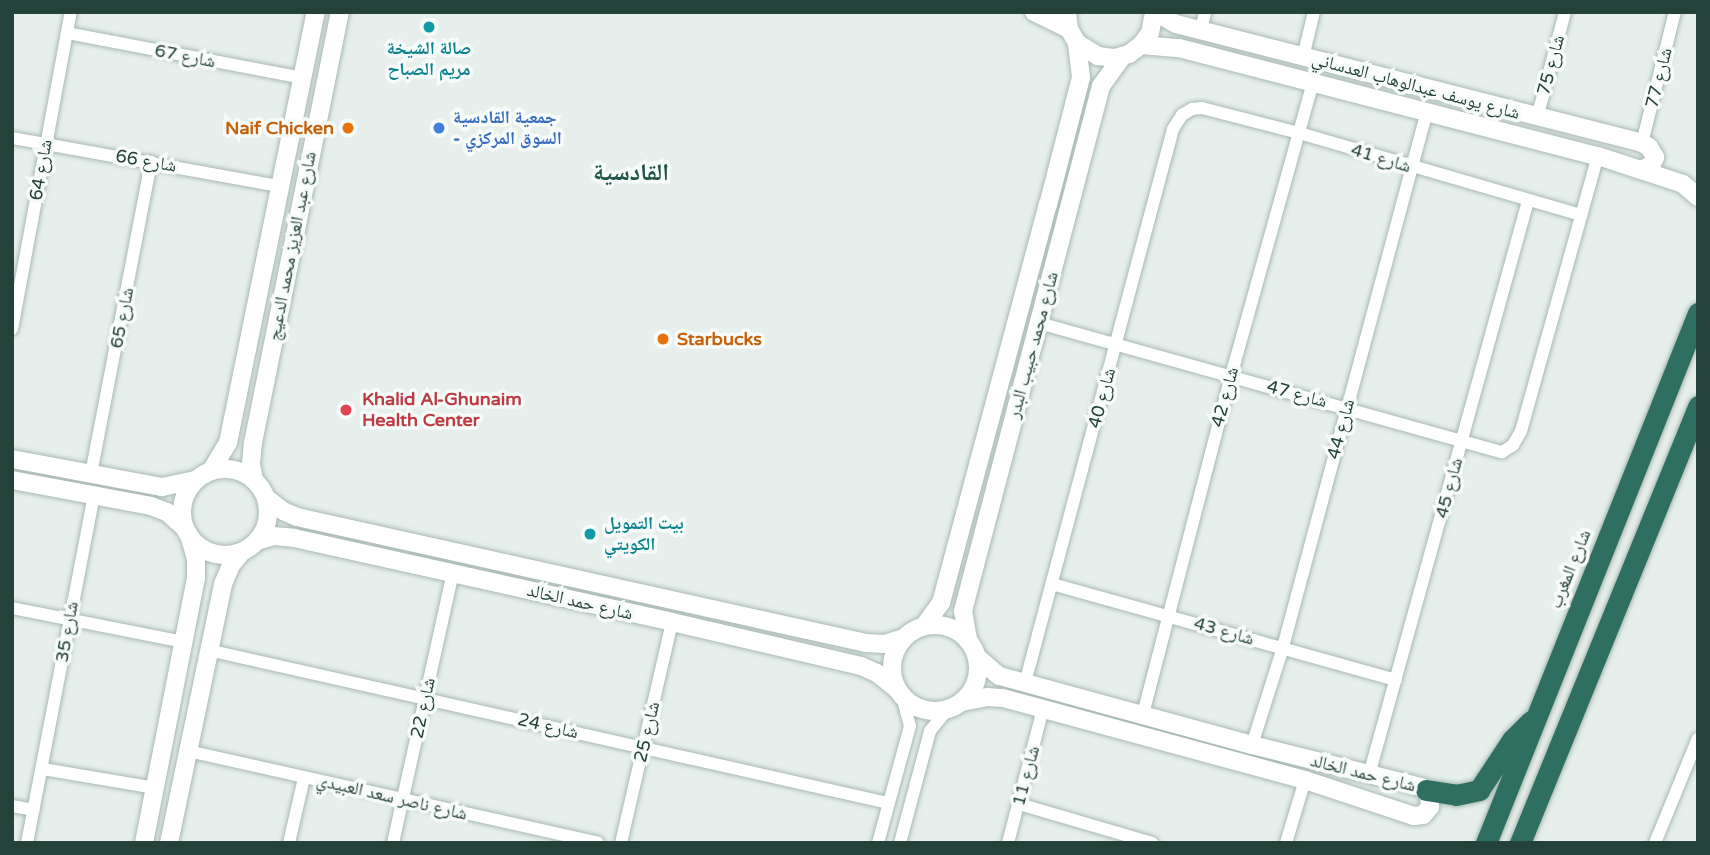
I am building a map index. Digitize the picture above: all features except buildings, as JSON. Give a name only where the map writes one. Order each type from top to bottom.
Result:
[{"type":"highway","name":"شارع المغرب","points":[[1486,843],[1698,313]]},
{"type":"highway","points":[[1520,843],[1698,406]]},
{"type":"highway","points":[[1426,790],[1456,795],[1479,790],[1512,740],[1538,716]]},
{"type":"street","name":"شارع 64","points":[[12,329],[71,12]]},
{"type":"street","name":"شارع عبد العزيز محمد الدعيج","points":[[203,476],[224,453],[228,438],[316,12]]},
{"type":"street","name":"شارع عبد العزيز محمد الدعيج","points":[[254,480],[251,464],[253,443],[340,12]]},
{"type":"street","points":[[1041,13],[1071,28],[1098,57],[1123,56],[1141,45],[1150,33],[1154,12]]},
{"type":"street","name":"شارع يوسف عبدالوهاب العدساني","points":[[1154,12],[1172,23],[1642,143]]},
{"type":"street","points":[[1200,30],[1205,12]]},
{"type":"street","points":[[1303,57],[1314,12]]},
{"type":"street","name":"شارع 75","points":[[1537,118],[1565,12]]},
{"type":"street","name":"شارع 77","points":[[1642,143],[1675,12]]},
{"type":"street","name":"شارع محمد حبيب البدر","points":[[924,626],[936,613],[945,589],[1081,77],[1071,28]]},
{"type":"street","name":"شارع 67","points":[[67,33],[302,78]]},
{"type":"street","name":"شارع يوسف عبدالوهاب العدساني","points":[[1141,45],[1178,48],[1598,156],[1682,184],[1698,197]]},
{"type":"street","name":"شارع محمد حبيب البدر","points":[[968,639],[962,617],[967,595],[1101,86],[1123,56]]},
{"type":"street","points":[[1358,93],[1370,87],[1367,74]]},
{"type":"street","points":[[1081,77],[1094,75],[1101,86]]},
{"type":"street","points":[[1392,102],[1386,90],[1395,80]]},
{"type":"street","name":"شارع 42","points":[[1143,714],[1231,376],[1313,82]]},
{"type":"street","name":"شارع 41","points":[[1182,115],[1192,109],[1202,108],[1299,133],[1581,215]]},
{"type":"street","name":"شارع 44","points":[[1252,745],[1283,647],[1427,111]]},
{"type":"street","name":"شارع 40","points":[[1025,683],[1173,129],[1182,115]]},
{"type":"street","name":"شارع 66","points":[[12,138],[279,186]]},
{"type":"street","points":[[1642,143],[1649,147],[1655,157],[1651,166],[1642,169]]},
{"type":"street","points":[[1581,215],[1598,156]]},
{"type":"street","name":"شارع 65","points":[[91,474],[151,162]]},
{"type":"street","points":[[1054,180],[1067,188],[1075,186]]},
{"type":"street","name":"شارع 45","points":[[1369,775],[1528,201]]},
{"type":"street","points":[[1048,205],[1056,202],[1064,205],[1068,213]]},
{"type":"street","name":"شارع 47","points":[[1039,323],[1347,407],[1499,452],[1513,445],[1521,431],[1581,215]]},
{"type":"street","points":[[1677,458],[1698,416]]},
{"type":"street","points":[[228,438],[235,445],[244,447],[253,443]]},
{"type":"street","points":[[983,442],[988,449],[996,453],[1005,451]]},
{"type":"street","points":[[12,459],[162,487],[234,470],[254,480],[266,498],[268,518],[224,578],[169,843]]},
{"type":"street","points":[[975,472],[984,469],[993,473],[997,481]]},
{"type":"street","points":[[144,843],[197,571],[182,514],[184,499],[203,476]]},
{"type":"street","points":[[12,480],[162,509],[199,546],[212,553],[227,555],[249,547]]},
{"type":"street","name":"شارع 35","points":[[27,843],[43,769],[68,618],[94,496]]},
{"type":"street","name":"شارع حمد الخالد","points":[[266,498],[292,516],[866,643],[884,645],[904,638]]},
{"type":"street","name":"شارع حمد الخالد","points":[[249,547],[285,536],[571,599],[861,666],[877,673],[900,692]]},
{"type":"street","name":"شارع 22","points":[[393,843],[453,573]]},
{"type":"street","points":[[546,594],[555,581],[551,573]]},
{"type":"street","points":[[571,599],[566,592],[568,583],[576,578]]},
{"type":"street","name":"شارع 43","points":[[1052,584],[1396,680]]},
{"type":"street","points":[[945,589],[950,596],[959,598],[967,595]]},
{"type":"street","points":[[12,608],[184,642]]},
{"type":"street","name":"شارع 25","points":[[621,843],[672,622]]},
{"type":"street","points":[[878,843],[910,722],[892,664],[904,638],[924,626],[947,626],[968,639],[977,657],[975,685],[932,726],[900,843]]},
{"type":"street","points":[[861,666],[871,656],[866,643]]},
{"type":"street","name":"شارع 24","points":[[208,650],[888,803]]},
{"type":"street","name":"شارع حمد الخالد","points":[[954,706],[996,697],[1305,780],[1418,817],[1430,807],[1426,790],[1025,683],[993,673],[977,657]]},
{"type":"street","points":[[900,692],[922,709],[954,706]]},
{"type":"street","name":"شارع 11","points":[[1008,843],[1043,709]]},
{"type":"street","points":[[1179,746],[1189,736],[1185,726]]},
{"type":"street","points":[[1208,754],[1204,744],[1213,734]]},
{"type":"street","points":[[906,739],[918,736],[925,746]]},
{"type":"street","points":[[1656,843],[1698,738]]},
{"type":"street","name":"شارع ناصر سعد العبيدي","points":[[187,751],[598,843]]},
{"type":"street","points":[[43,769],[155,789]]},
{"type":"street","points":[[289,843],[304,778]]},
{"type":"street","points":[[1286,843],[1305,780]]},
{"type":"street","points":[[1019,804],[1152,843]]},
{"type":"street","points":[[12,806],[34,810]]},
{"type":"place","name":"صالة الشيخة مريم الصباح","points":[[429,27]]},
{"type":"place","name":"Naif Chicken","points":[[348,128]]},
{"type":"place","name":"جمعية القادسية - السوق المركزي","points":[[439,128]]},
{"type":"place","name":"Starbucks","points":[[663,339]]},
{"type":"place","name":"Khalid Al-Ghunaim Health Center","points":[[346,410]]},
{"type":"place","name":"بيت التمويل الكويتي","points":[[590,534]]},
{"type":"district","name":"القادسية","points":[[631,173]]}]
